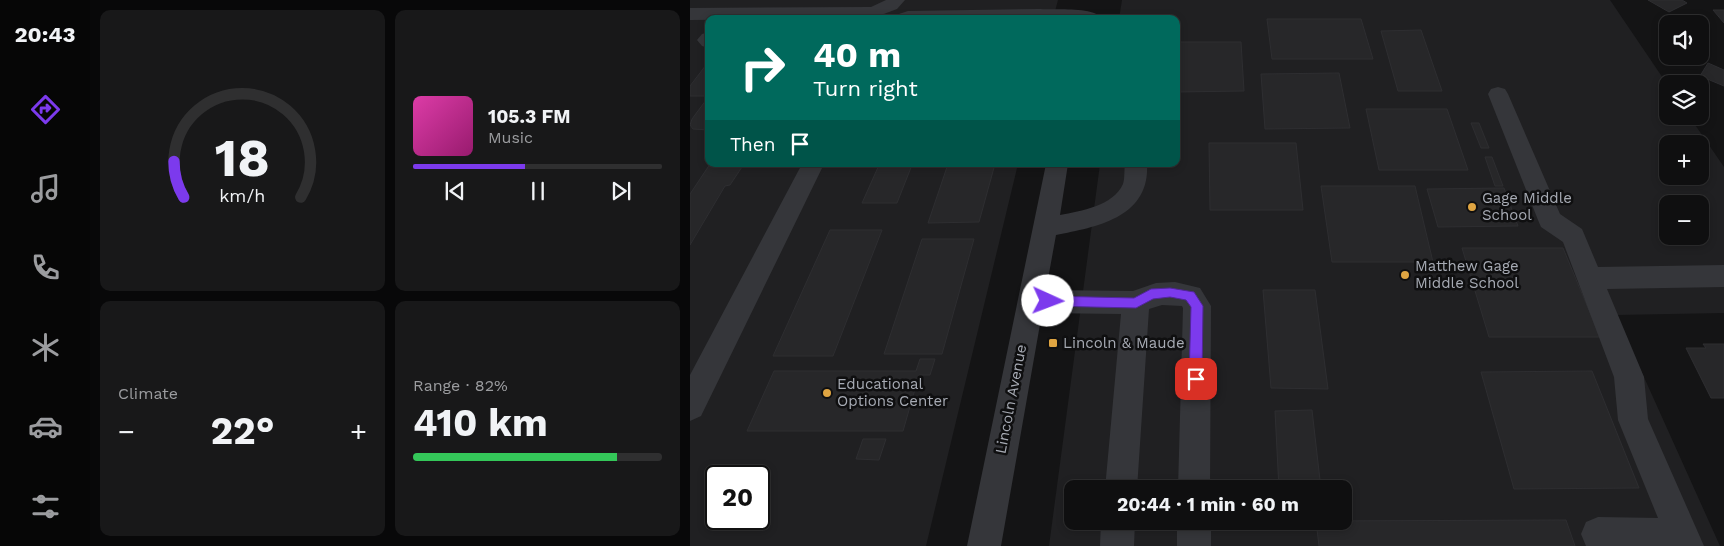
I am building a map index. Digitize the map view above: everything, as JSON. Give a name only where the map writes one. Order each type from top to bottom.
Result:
[{"type":"street","points":[[835,15],[873,12],[891,5],[896,0]]},
{"type":"street","points":[[1020,15],[1088,13]]},
{"type":"street","points":[[690,14],[706,15]]},
{"type":"street","points":[[1498,94],[1550,220],[1573,236],[1629,377],[1633,420],[1684,540],[1598,534]]},
{"type":"street","points":[[690,406],[811,167]]},
{"type":"street","name":"Lincoln Avenue","points":[[984,546],[1056,167]]},
{"type":"street","points":[[1044,228],[1101,216],[1122,202],[1135,183],[1136,167]]},
{"type":"street","points":[[1590,278],[1724,276]]},
{"type":"street","points":[[1030,301],[1136,303],[1151,294],[1170,292],[1190,296],[1197,306],[1194,480]]},
{"type":"street","points":[[1122,480],[1136,303]]},
{"type":"street","points":[[1117,546],[1118,530]]},
{"type":"street","points":[[1194,530],[1194,546]]},
{"type":"shaded area","name":"Educational Options Center","points":[[690,0],[1058,0],[1054,15],[705,15],[705,167],[1017,167],[926,546],[690,546]]},
{"type":"shaded area","name":"Matthew Gage Middle School","points":[[1122,0],[1610,0],[1661,75],[1659,75],[1659,125],[1695,125],[1702,135],[1659,135],[1659,185],[1709,185],[1709,145],[1724,167],[1724,313],[1616,315],[1720,546],[1049,546],[1100,167],[1180,167],[1180,15],[1120,15]]},
{"type":"building","points":[[1648,0],[1682,0],[1687,3],[1669,12]]},
{"type":"building","points":[[1713,10],[1724,10],[1724,23]]},
{"type":"building","points":[[1267,19],[1361,19],[1373,59],[1272,59]]},
{"type":"building","points":[[1421,30],[1442,91],[1398,91],[1381,31]]},
{"type":"building","points":[[1180,42],[1241,42],[1244,91],[1180,92]]},
{"type":"building","points":[[1709,63],[1724,70],[1724,86],[1709,80],[1709,75],[1701,75]]},
{"type":"building","points":[[705,66],[705,96],[690,96],[690,86]]},
{"type":"building","points":[[1339,73],[1350,128],[1265,129],[1261,74]]},
{"type":"building","points":[[705,101],[705,130],[693,129],[690,125],[692,119]]},
{"type":"building","points":[[1366,109],[1447,109],[1468,170],[1379,170]]},
{"type":"building","name":"Gage Middle School","points":[[1471,123],[1479,123],[1489,148],[1481,148]]},
{"type":"building","points":[[1209,143],[1296,143],[1303,210],[1210,210]]},
{"type":"building","name":"Gage Middle School","points":[[1485,157],[1492,157],[1503,186],[1495,186]]},
{"type":"building","points":[[708,167],[742,167],[730,185],[725,186],[690,245],[690,194]]},
{"type":"building","points":[[878,167],[911,167],[897,203],[862,203]]},
{"type":"building","points":[[947,167],[994,167],[979,222],[928,223]]},
{"type":"building","points":[[1321,186],[1415,186],[1433,262],[1332,262]]},
{"type":"building","name":"Gage Middle School","points":[[1504,188],[1518,226],[1438,227],[1427,189]]},
{"type":"building","name":"Educational Options Center","points":[[830,230],[882,230],[833,356],[773,356]]},
{"type":"building","name":"Educational Options Center","points":[[922,239],[974,239],[942,354],[884,354]]},
{"type":"building","points":[[1462,248],[1563,248],[1600,337],[1489,337]]},
{"type":"building","points":[[1263,290],[1315,290],[1328,389],[1271,388]]},
{"type":"building","points":[[1703,344],[1724,344],[1724,398],[1711,398],[1686,348],[1706,348]]},
{"type":"building","name":"Educational Options Center","points":[[920,359],[935,359],[930,375],[919,375],[903,431],[747,431],[774,371],[916,371]]},
{"type":"building","points":[[1592,371],[1639,488],[1514,489],[1481,372]]},
{"type":"building","points":[[1312,410],[1320,480],[1279,480],[1275,411]]},
{"type":"building","name":"Educational Options Center","points":[[863,439],[886,439],[879,460],[856,459]]},
{"type":"building","points":[[1566,520],[1575,546],[1319,546],[1317,530],[1352,530],[1352,521]]},
{"type":"place","name":"Gage Middle School","points":[[1472,207]]},
{"type":"place","name":"Matthew Gage Middle School","points":[[1405,275]]},
{"type":"place","name":"Lincoln & Maude","points":[[1053,343]]},
{"type":"place","name":"Educational Options Center","points":[[827,393]]},
{"type":"route","points":[[1048,301],[1136,303],[1151,294],[1170,292],[1190,296],[1197,306],[1196,379]]}]
